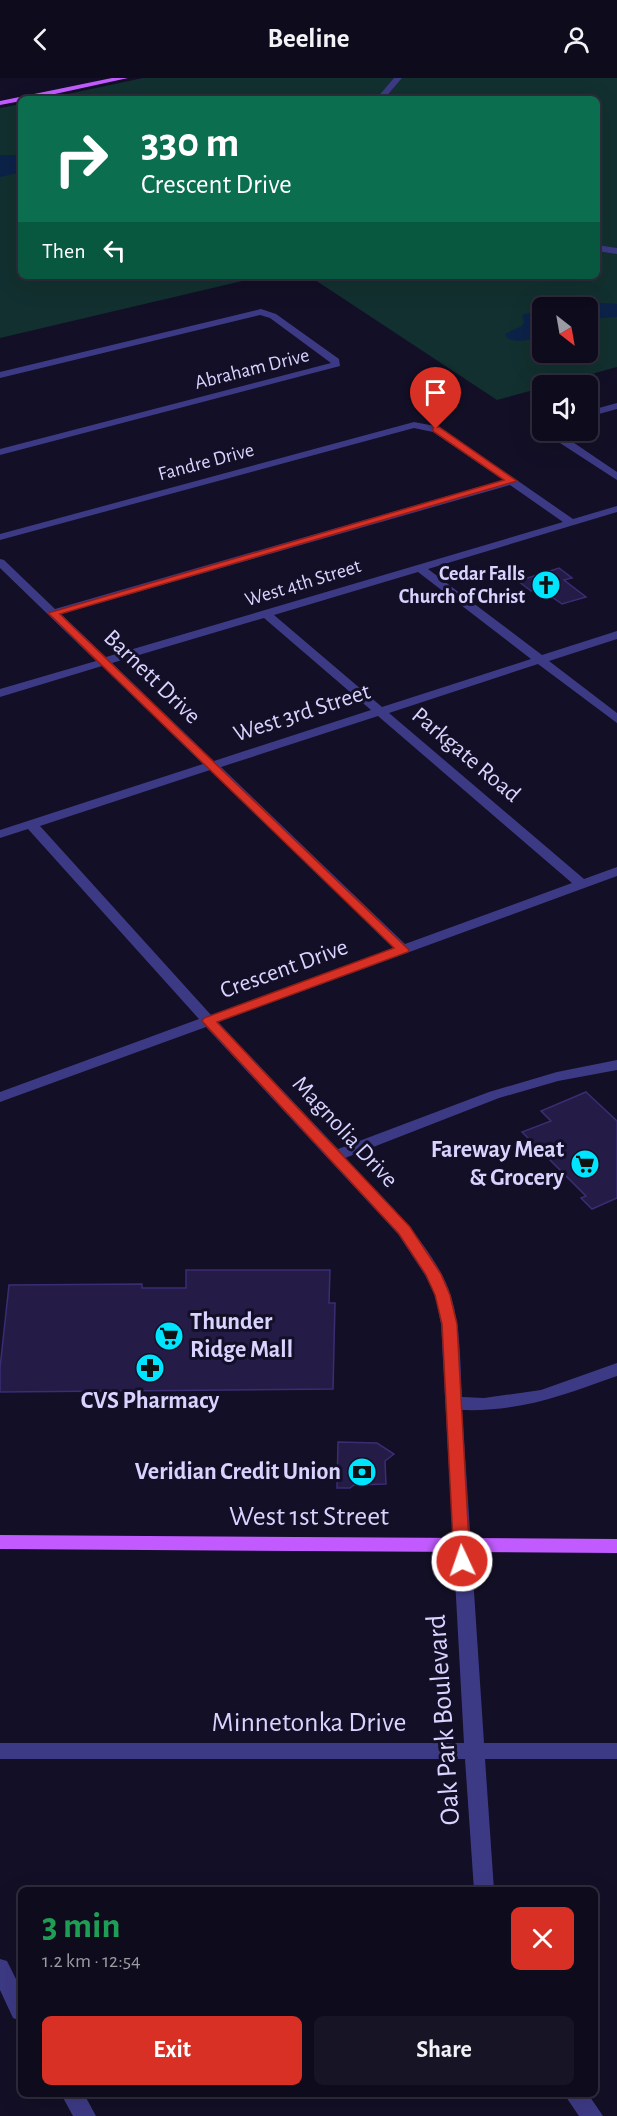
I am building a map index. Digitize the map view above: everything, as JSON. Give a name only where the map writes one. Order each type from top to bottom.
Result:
[{"type":"main road","points":[[35,96],[124,78]]},
{"type":"main road","points":[[0,103],[18,99]]},
{"type":"main road","name":"West 1st Street","points":[[0,1542],[617,1545]]},
{"type":"street","points":[[383,96],[398,78]]},
{"type":"street","points":[[600,248],[617,251]]},
{"type":"street","name":"Abraham Drive","points":[[0,375],[254,313],[273,316],[336,360],[336,364],[327,368],[0,452]]},
{"type":"street","points":[[598,411],[617,406]]},
{"type":"street","name":"Fandre Drive","points":[[0,537],[406,426],[423,424],[436,429],[512,481]]},
{"type":"street","points":[[563,441],[617,477]]},
{"type":"street","points":[[53,613],[512,481],[572,523]]},
{"type":"street","name":"West 4th Street","points":[[0,693],[617,509]]},
{"type":"street","name":"Barnett Drive","points":[[0,562],[403,950]]},
{"type":"street","points":[[420,568],[617,719]]},
{"type":"street","name":"Parkgate Road","points":[[266,614],[582,884]]},
{"type":"street","name":"West 3rd Street","points":[[0,834],[617,635]]},
{"type":"street","name":"Magnolia Drive","points":[[31,824],[208,1021],[404,1230],[433,1274],[443,1295],[449,1324],[461,1545]]},
{"type":"street","name":"Crescent Drive","points":[[2,1094],[617,871]]},
{"type":"street","points":[[335,1156],[494,1095],[556,1077],[617,1065]]},
{"type":"street","points":[[454,1403],[484,1404],[543,1396],[617,1369]]},
{"type":"street","name":"Oak Park Boulevard","points":[[461,1545],[484,1887]]},
{"type":"street","name":"Minnetonka Drive","points":[[0,1751],[617,1751]]},
{"type":"street","points":[[0,1968],[18,2005]]},
{"type":"street","points":[[74,2097],[85,2116]]},
{"type":"street","points":[[577,2097],[592,2116]]},
{"type":"green space","points":[[143,78],[617,78],[617,367],[588,375],[532,375],[532,390],[497,400],[314,279],[600,279],[600,96],[58,96]]},
{"type":"green space","points":[[18,105],[18,279],[250,279],[0,338],[0,108]]},
{"type":"water","points":[[0,155],[18,155],[18,173],[0,177]]},
{"type":"water","points":[[598,303],[617,304],[617,317],[598,318]]},
{"type":"water","points":[[532,312],[532,338],[520,341],[507,338],[505,334],[522,326],[524,322],[522,315]]},
{"type":"building","name":"Cedar Falls Church of Christ","points":[[559,568],[572,578],[564,580],[586,597],[562,604],[539,588],[531,591],[518,581]]},
{"type":"building","name":"Fareway Meat & Grocery","points":[[586,1092],[617,1121],[617,1198],[592,1209],[581,1198],[586,1196],[522,1132],[551,1121],[541,1111]]},
{"type":"building","name":"Thunder Ridge Mall","points":[[186,1270],[330,1270],[329,1303],[335,1303],[333,1389],[0,1392],[0,1368],[9,1285],[142,1284],[142,1288],[186,1288]]},
{"type":"building","name":"Veridian Credit Union","points":[[338,1442],[377,1443],[394,1454],[385,1461],[386,1484],[337,1488]]},
{"type":"place","name":"Cedar Falls Church of Christ","points":[[546,585]]},
{"type":"place","name":"Fareway Meat & Grocery","points":[[585,1164]]},
{"type":"place","name":"Thunder Ridge Mall","points":[[169,1336]]},
{"type":"place","name":"CVS Pharmacy","points":[[150,1368]]},
{"type":"place","name":"Veridian Credit Union","points":[[362,1472]]},
{"type":"route","points":[[436,429],[512,481],[53,613],[403,950],[208,1021],[404,1230],[422,1255],[443,1295],[449,1324],[462,1561]]}]
